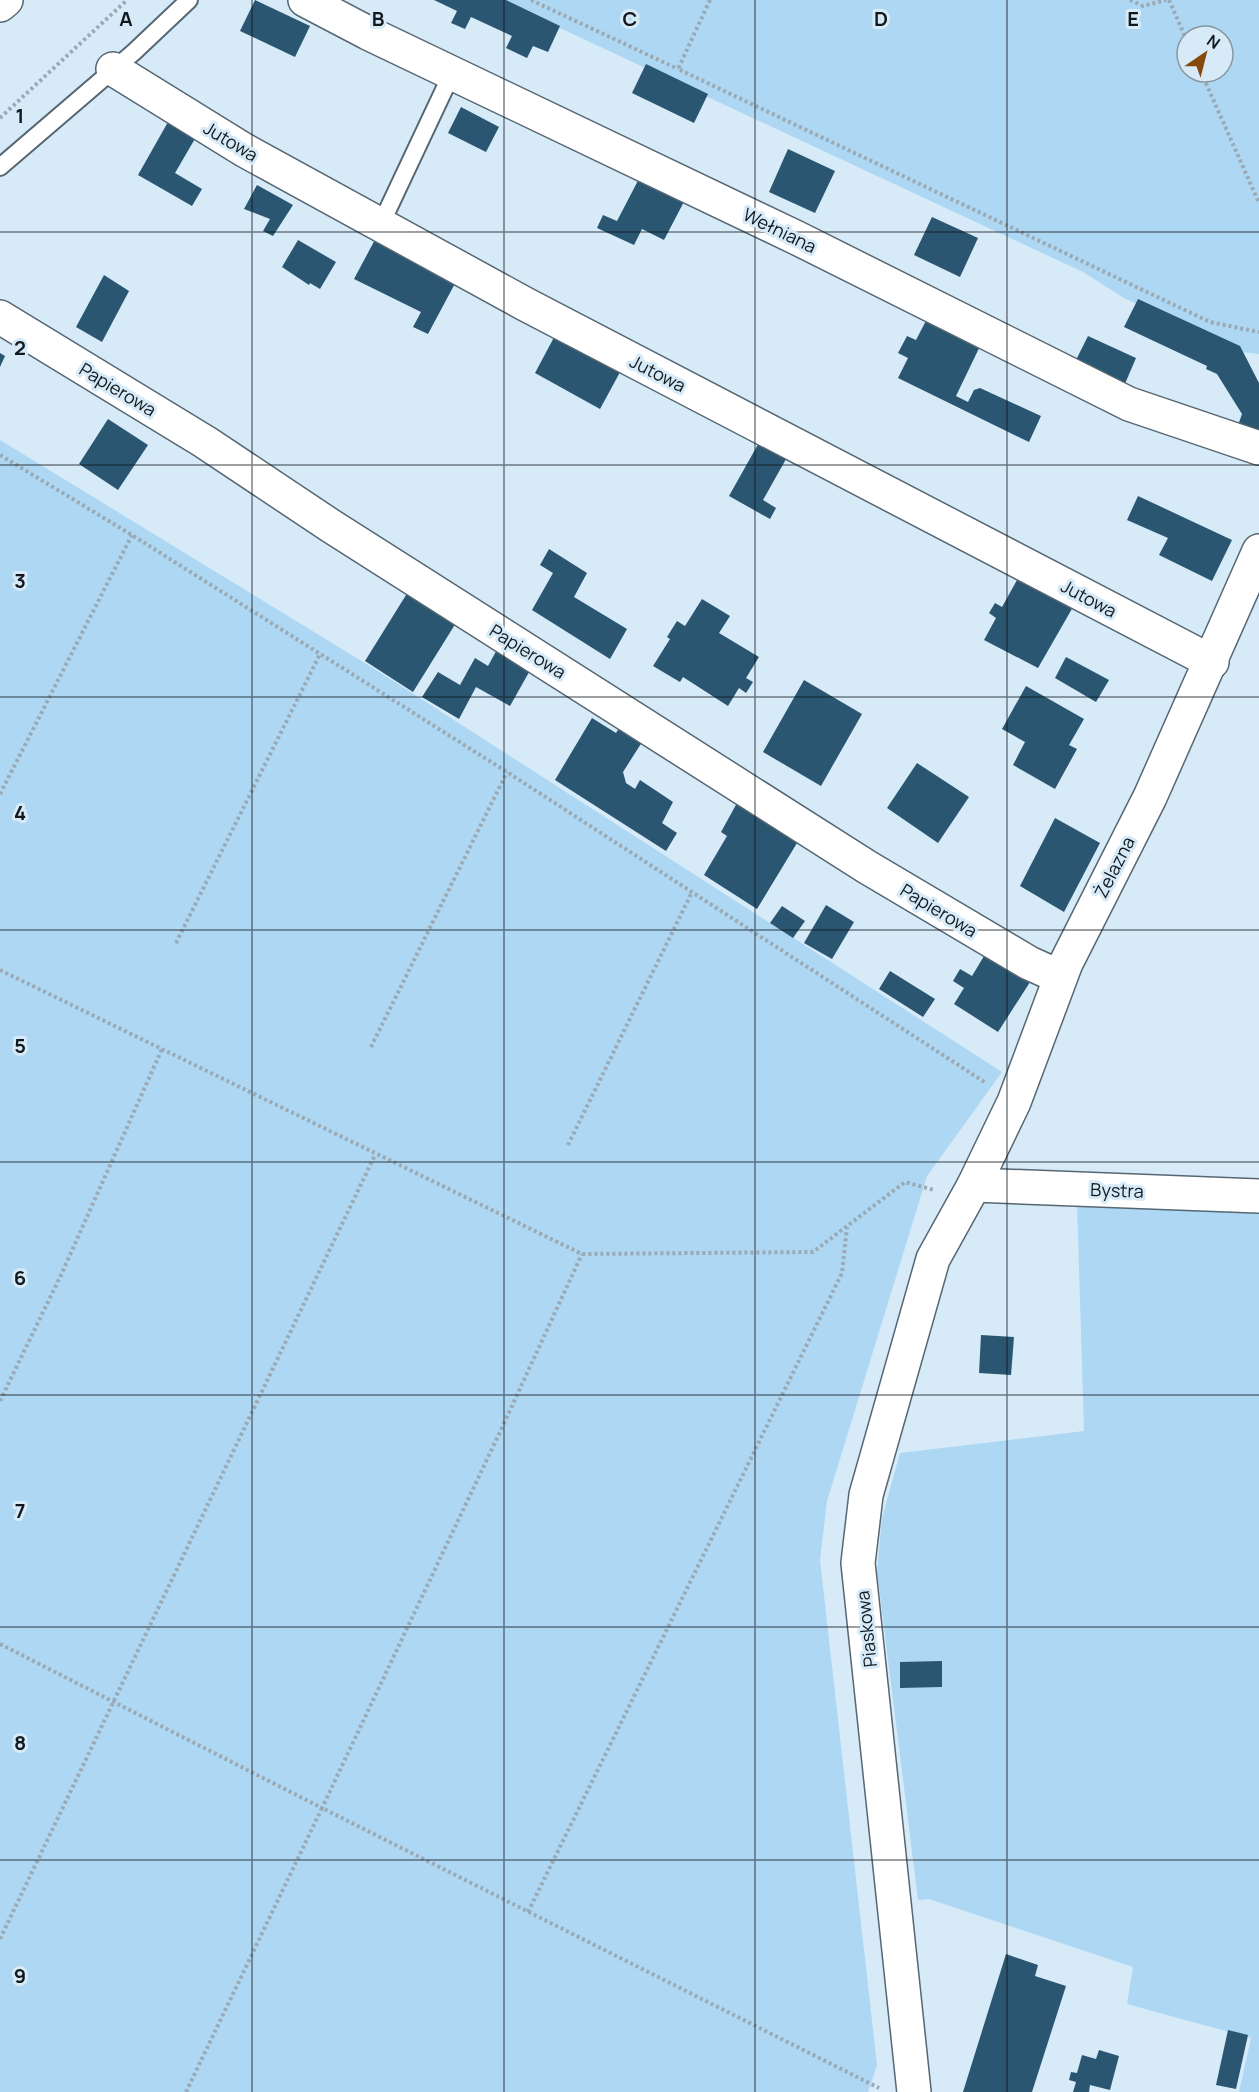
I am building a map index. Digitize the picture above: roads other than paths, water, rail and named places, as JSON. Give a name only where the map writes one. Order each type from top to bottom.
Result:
[{"type":"street","points":[[0,5],[6,0]]},
{"type":"street","name":"Wełniana","points":[[305,0],[797,238],[1129,404],[1259,448]]},
{"type":"street","name":"Jutowa","points":[[113,69],[244,150],[525,304],[1212,662]]},
{"type":"street","name":"Papierowa","points":[[0,317],[205,442],[341,533],[867,867],[1029,963],[1060,977]]},
{"type":"street","name":"Żelazna","points":[[970,1192],[1014,1102],[1060,977],[1150,797],[1212,662],[1259,551]]},
{"type":"street","name":"Bystra","points":[[970,1192],[1259,1196]]},
{"type":"street","name":"Piaskowa","points":[[914,2092],[858,1563],[866,1495],[933,1259],[970,1192]]},
{"type":"lane","points":[[0,167],[189,0]]},
{"type":"lane","points":[[381,224],[452,73]]}]
